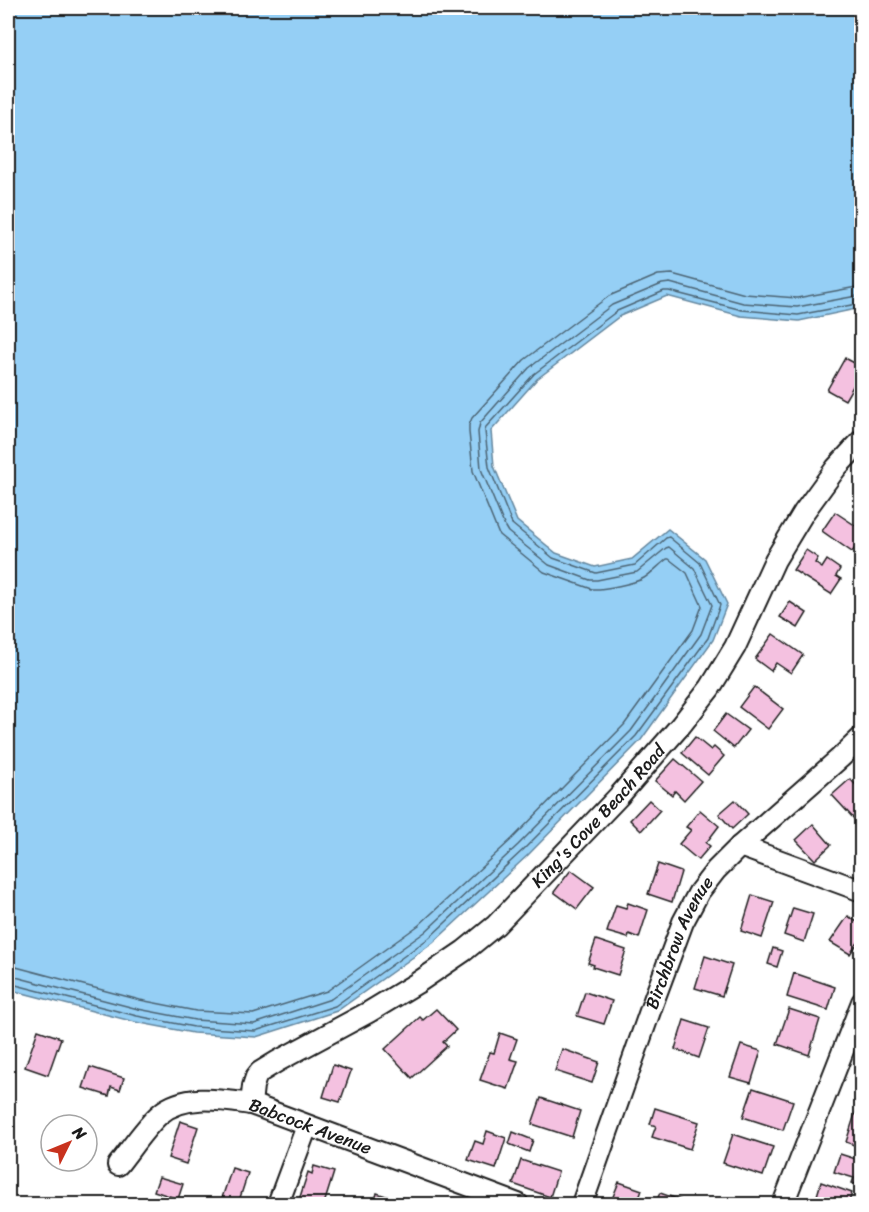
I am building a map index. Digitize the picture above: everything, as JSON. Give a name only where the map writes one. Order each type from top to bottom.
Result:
[{"type":"street","name":"King's Cove Beach Road","points":[[251,1104],[253,1086],[260,1072],[408,989],[464,951],[496,925],[619,796],[710,688],[735,647],[775,560],[804,512],[836,468],[861,440]]},
{"type":"street","name":"Birchbrow Avenue","points":[[582,1204],[683,922],[699,892],[716,870],[740,846],[861,737]]},
{"type":"street","points":[[740,846],[861,891]]},
{"type":"street","points":[[783,1204],[861,1002]]},
{"type":"street","name":"Babcock Avenue","points":[[118,1165],[160,1114],[169,1108],[207,1099],[251,1104],[518,1204]]},
{"type":"street","points":[[278,1204],[307,1126]]},
{"type":"water","points":[[8,8],[861,8],[861,308],[799,321],[741,316],[667,296],[620,316],[537,379],[491,431],[494,466],[517,521],[556,553],[595,567],[632,559],[668,529],[705,559],[727,604],[713,640],[641,740],[528,855],[433,943],[337,1011],[256,1037],[193,1033],[135,1022],[8,988]]},
{"type":"building","points":[[845,358],[862,367],[862,371],[845,400],[827,390]]},
{"type":"building","points":[[835,512],[862,530],[862,539],[852,552],[822,531]]},
{"type":"building","points":[[806,550],[818,558],[815,563],[822,568],[827,560],[840,569],[836,576],[841,579],[831,594],[793,570]]},
{"type":"building","points":[[790,602],[807,613],[798,628],[780,617]]},
{"type":"building","points":[[773,634],[803,655],[791,673],[776,663],[771,671],[755,659]]},
{"type":"building","points":[[754,687],[783,709],[768,729],[739,707]]},
{"type":"building","points":[[726,714],[748,730],[734,748],[713,731]]},
{"type":"building","points":[[695,737],[711,750],[714,747],[724,756],[708,775],[682,753]]},
{"type":"building","points":[[675,759],[701,781],[684,800],[675,791],[672,795],[655,781]]},
{"type":"building","points":[[850,779],[862,791],[862,816],[856,821],[832,795]]},
{"type":"building","points":[[649,800],[660,810],[641,831],[630,820]]},
{"type":"building","points":[[735,800],[748,814],[732,829],[719,814]]},
{"type":"building","points":[[700,810],[719,826],[706,843],[710,846],[698,860],[679,844],[691,830],[686,827]]},
{"type":"building","points":[[813,824],[831,845],[815,860],[796,840]]},
{"type":"building","points":[[658,864],[681,872],[672,902],[648,894]]},
{"type":"building","points":[[571,870],[594,887],[577,909],[554,892]]},
{"type":"building","points":[[752,895],[774,902],[762,938],[741,931]]},
{"type":"building","points":[[628,903],[648,910],[639,938],[629,934],[628,938],[607,932],[616,905],[626,908]]},
{"type":"building","points":[[793,908],[813,914],[804,942],[784,935]]},
{"type":"building","points":[[848,916],[862,925],[862,937],[850,954],[830,942]]},
{"type":"building","points":[[596,940],[626,950],[618,975],[593,967],[594,965],[588,963]]},
{"type":"building","points":[[773,948],[782,951],[777,967],[768,964]]},
{"type":"building","points":[[705,956],[732,965],[722,996],[695,988]]},
{"type":"building","points":[[794,973],[835,987],[828,1010],[787,997]]},
{"type":"building","points":[[585,992],[612,1001],[604,1024],[577,1016]]},
{"type":"building","points":[[436,1009],[456,1030],[443,1042],[447,1046],[412,1078],[385,1049],[420,1017],[423,1020]]},
{"type":"building","points":[[789,1009],[820,1019],[809,1055],[777,1044]]},
{"type":"building","points":[[684,1020],[709,1028],[699,1058],[675,1049]]},
{"type":"building","points":[[38,1030],[61,1038],[48,1075],[25,1067]]},
{"type":"building","points":[[500,1033],[517,1039],[510,1059],[518,1061],[508,1089],[480,1080],[490,1052],[494,1053]]},
{"type":"building","points":[[741,1045],[761,1051],[751,1083],[730,1077]]},
{"type":"building","points":[[562,1049],[599,1062],[592,1083],[555,1071]]},
{"type":"building","points":[[333,1065],[351,1071],[340,1102],[323,1097]]},
{"type":"building","points":[[90,1067],[124,1078],[120,1090],[111,1087],[109,1096],[83,1088]]},
{"type":"building","points":[[753,1088],[793,1101],[783,1130],[743,1117]]},
{"type":"building","points":[[541,1098],[580,1111],[572,1137],[532,1124]]},
{"type":"building","points":[[655,1108],[699,1122],[690,1149],[652,1137],[656,1126],[650,1124]]},
{"type":"building","points":[[855,1114],[862,1117],[862,1148],[846,1142]]},
{"type":"building","points":[[180,1121],[198,1127],[186,1164],[168,1158]]},
{"type":"building","points":[[487,1131],[506,1138],[496,1169],[468,1160],[475,1141],[483,1144]]},
{"type":"building","points":[[513,1132],[533,1140],[529,1152],[509,1144]]},
{"type":"building","points":[[733,1134],[773,1147],[763,1176],[723,1163]]},
{"type":"building","points":[[840,1154],[862,1161],[862,1186],[852,1183],[854,1178],[834,1172]]},
{"type":"building","points":[[521,1160],[558,1172],[550,1197],[513,1184]]},
{"type":"building","points":[[314,1166],[334,1172],[324,1204],[299,1200],[308,1172],[312,1174]]},
{"type":"building","points":[[232,1168],[248,1173],[238,1204],[220,1204]]},
{"type":"building","points":[[159,1177],[183,1184],[178,1199],[154,1191]]},
{"type":"building","points":[[619,1182],[642,1190],[637,1204],[610,1204]]},
{"type":"building","points":[[821,1182],[852,1193],[848,1204],[834,1204],[816,1199]]},
{"type":"building","points":[[377,1193],[407,1203],[374,1204]]},
{"type":"building","points":[[660,1193],[680,1200],[678,1204],[655,1204]]}]
